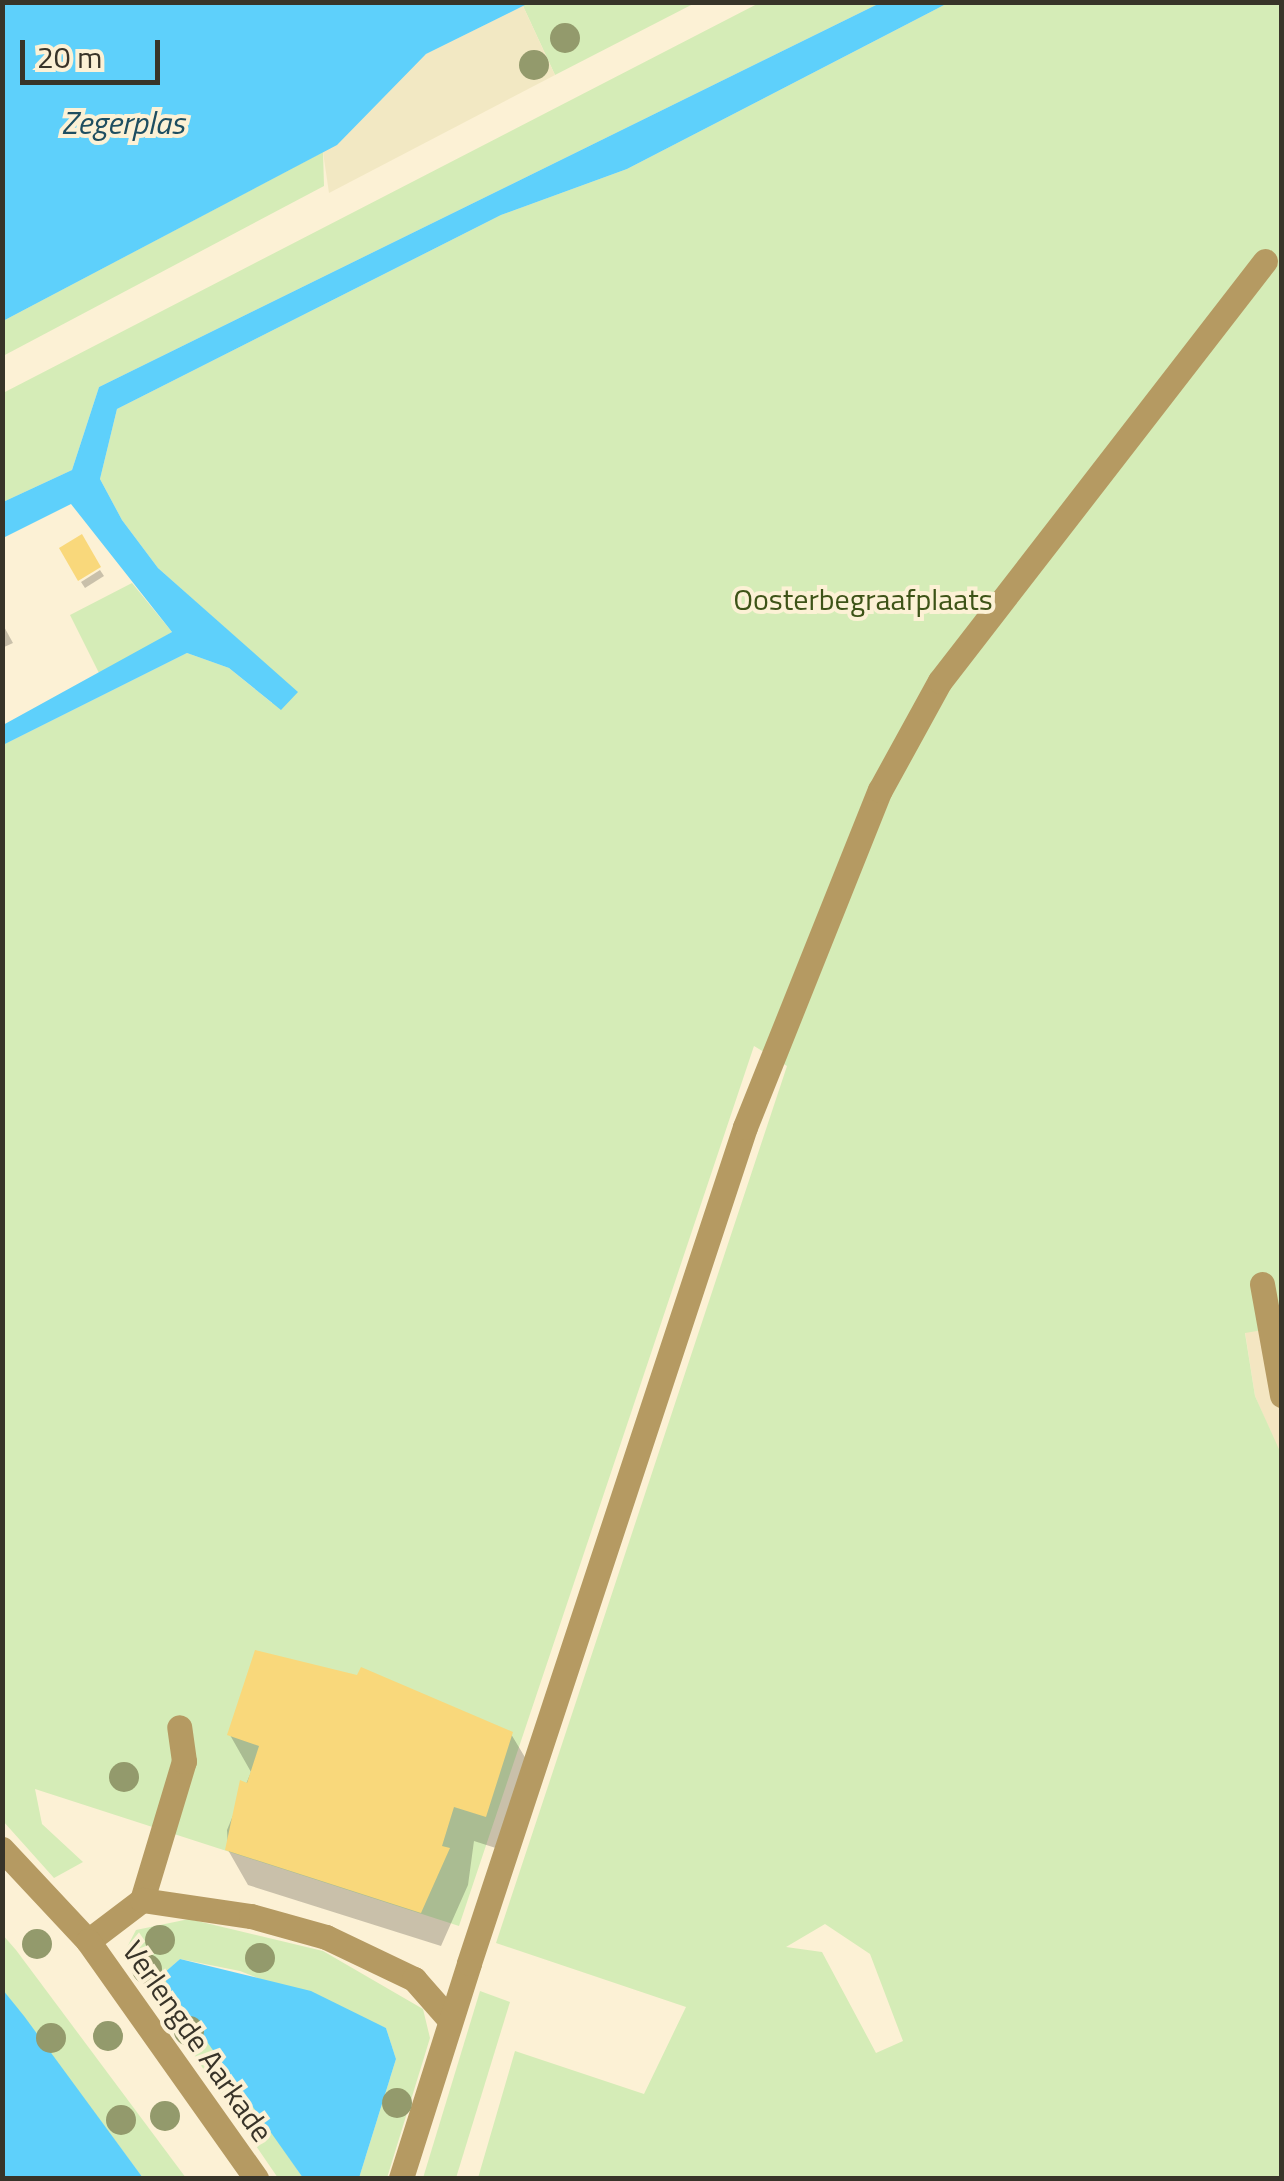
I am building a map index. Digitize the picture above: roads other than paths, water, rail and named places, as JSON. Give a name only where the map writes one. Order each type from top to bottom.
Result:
[{"type":"street","points":[[401,2178],[746,1127],[880,790],[940,681],[1265,261]]},
{"type":"street","points":[[1262,1284],[1282,1395]]},
{"type":"street","points":[[142,1900],[184,1761],[178,1727]]},
{"type":"street","name":"Verlengde Aarkade","points":[[2,1849],[88,1941],[256,2178]]},
{"type":"street","name":"Verlengde Aarkade","points":[[88,1941],[142,1900],[326,1937],[414,1980],[450,2020]]},
{"type":"water","name":"Zegerplas","points":[[3,2],[529,3],[426,54],[337,145],[3,321]]},
{"type":"water","points":[[880,3],[948,3],[627,169],[501,215],[117,409],[100,479],[122,520],[158,568],[298,692],[281,710],[229,668],[187,653],[3,745],[3,725],[172,632],[71,504],[3,538],[3,502],[72,470],[99,387]]},
{"type":"water","points":[[180,1959],[311,1991],[386,2028],[396,2059],[359,2178],[303,2178],[167,1985],[164,1973]]},
{"type":"water","points":[[3,1990],[24,2016],[143,2178],[3,2178]]},
{"type":"park label","name":"Oosterbegraafplaats","points":[[863,599]]}]
